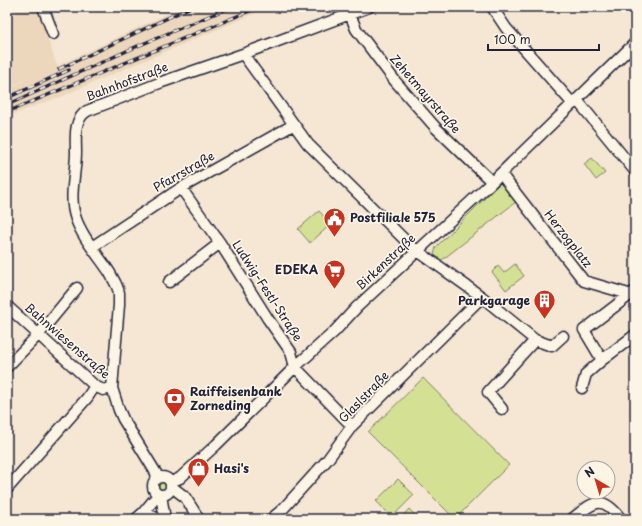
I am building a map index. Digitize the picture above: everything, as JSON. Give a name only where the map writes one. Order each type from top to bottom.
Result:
[{"type":"street","points":[[43,7],[53,34]]},
{"type":"street","name":"Bahnhofstraße","points":[[157,479],[156,473],[119,410],[112,388],[119,305],[118,292],[111,275],[92,247],[76,218],[72,195],[76,161],[77,123],[82,114],[162,82],[243,54],[369,7]]},
{"type":"street","points":[[492,7],[506,28],[575,102],[635,171]]},
{"type":"street","name":"Zehetmayrstraße","points":[[350,14],[356,29],[395,81],[436,128],[492,182]]},
{"type":"street","name":"Birkenstraße","points":[[171,485],[216,445],[357,308],[501,174],[635,43]]},
{"type":"street","points":[[243,54],[293,125],[319,156],[412,247],[482,297],[535,340],[552,346],[563,336]]},
{"type":"street","name":"Pfarrstraße","points":[[92,247],[181,188],[293,125]]},
{"type":"street","name":"Herzogplatz","points":[[501,174],[584,280],[634,293]]},
{"type":"street","name":"Ludwig-Festl-Straße","points":[[181,188],[220,243],[268,319],[291,352],[295,367],[352,426]]},
{"type":"street","name":"Ludwig-Festl-Straße","points":[[169,282],[220,243]]},
{"type":"street","points":[[7,367],[39,334],[77,288]]},
{"type":"street","name":"Herzogplatz","points":[[602,360],[584,330],[634,293]]},
{"type":"street","name":"Glaslstraße","points":[[271,519],[282,510],[328,459],[352,426],[482,297]]},
{"type":"street","name":"Bahnwiesenstraße","points":[[7,306],[95,386],[103,390],[112,388]]},
{"type":"street","points":[[582,388],[586,374],[633,337]]},
{"type":"street","points":[[502,408],[488,392],[535,340]]},
{"type":"street","points":[[7,489],[87,398],[95,386]]},
{"type":"street","points":[[166,519],[160,495],[154,490],[153,486],[157,479],[162,477],[166,477],[171,485],[185,497],[199,519]]},
{"type":"street","points":[[139,516],[160,495],[168,492],[171,485]]},
{"type":"street","points":[[572,519],[592,503],[603,503],[612,508],[621,519]]},
{"type":"street","points":[[139,516],[152,516],[158,519]]},
{"type":"shaded area","points":[[15,7],[37,7],[57,66],[182,7],[270,7],[59,98],[7,117],[7,89],[36,75],[7,88],[7,17],[17,13]]},
{"type":"green space","points":[[592,158],[605,173],[596,180],[584,164]]},
{"type":"green space","points":[[502,181],[517,201],[442,260],[434,255],[436,247]]},
{"type":"green space","points":[[319,211],[331,224],[310,243],[298,229]]},
{"type":"green space","points":[[515,264],[524,276],[506,290],[492,272],[498,266],[504,273]]},
{"type":"green space","points":[[423,378],[509,465],[455,519],[368,432]]},
{"type":"green space","points":[[398,479],[414,495],[392,517],[376,501]]},
{"type":"green space","points":[[162,481],[167,486],[162,491],[157,486]]},
{"type":"green space","points":[[409,509],[419,519],[400,519]]},
{"type":"railway","points":[[59,69],[191,7]]},
{"type":"railway","points":[[7,105],[140,45],[231,7]]},
{"type":"railway","points":[[7,112],[259,7]]},
{"type":"railway","points":[[7,98],[69,70]]},
{"type":"place","name":"Postfiliale 575","points":[[335,238]]},
{"type":"place","name":"EDEKA","points":[[334,290]]},
{"type":"place","name":"Parkgarage","points":[[545,320]]},
{"type":"place","name":"Raiffeisenbank Zorneding","points":[[175,418]]},
{"type":"place","name":"Hasi's","points":[[198,488]]}]
